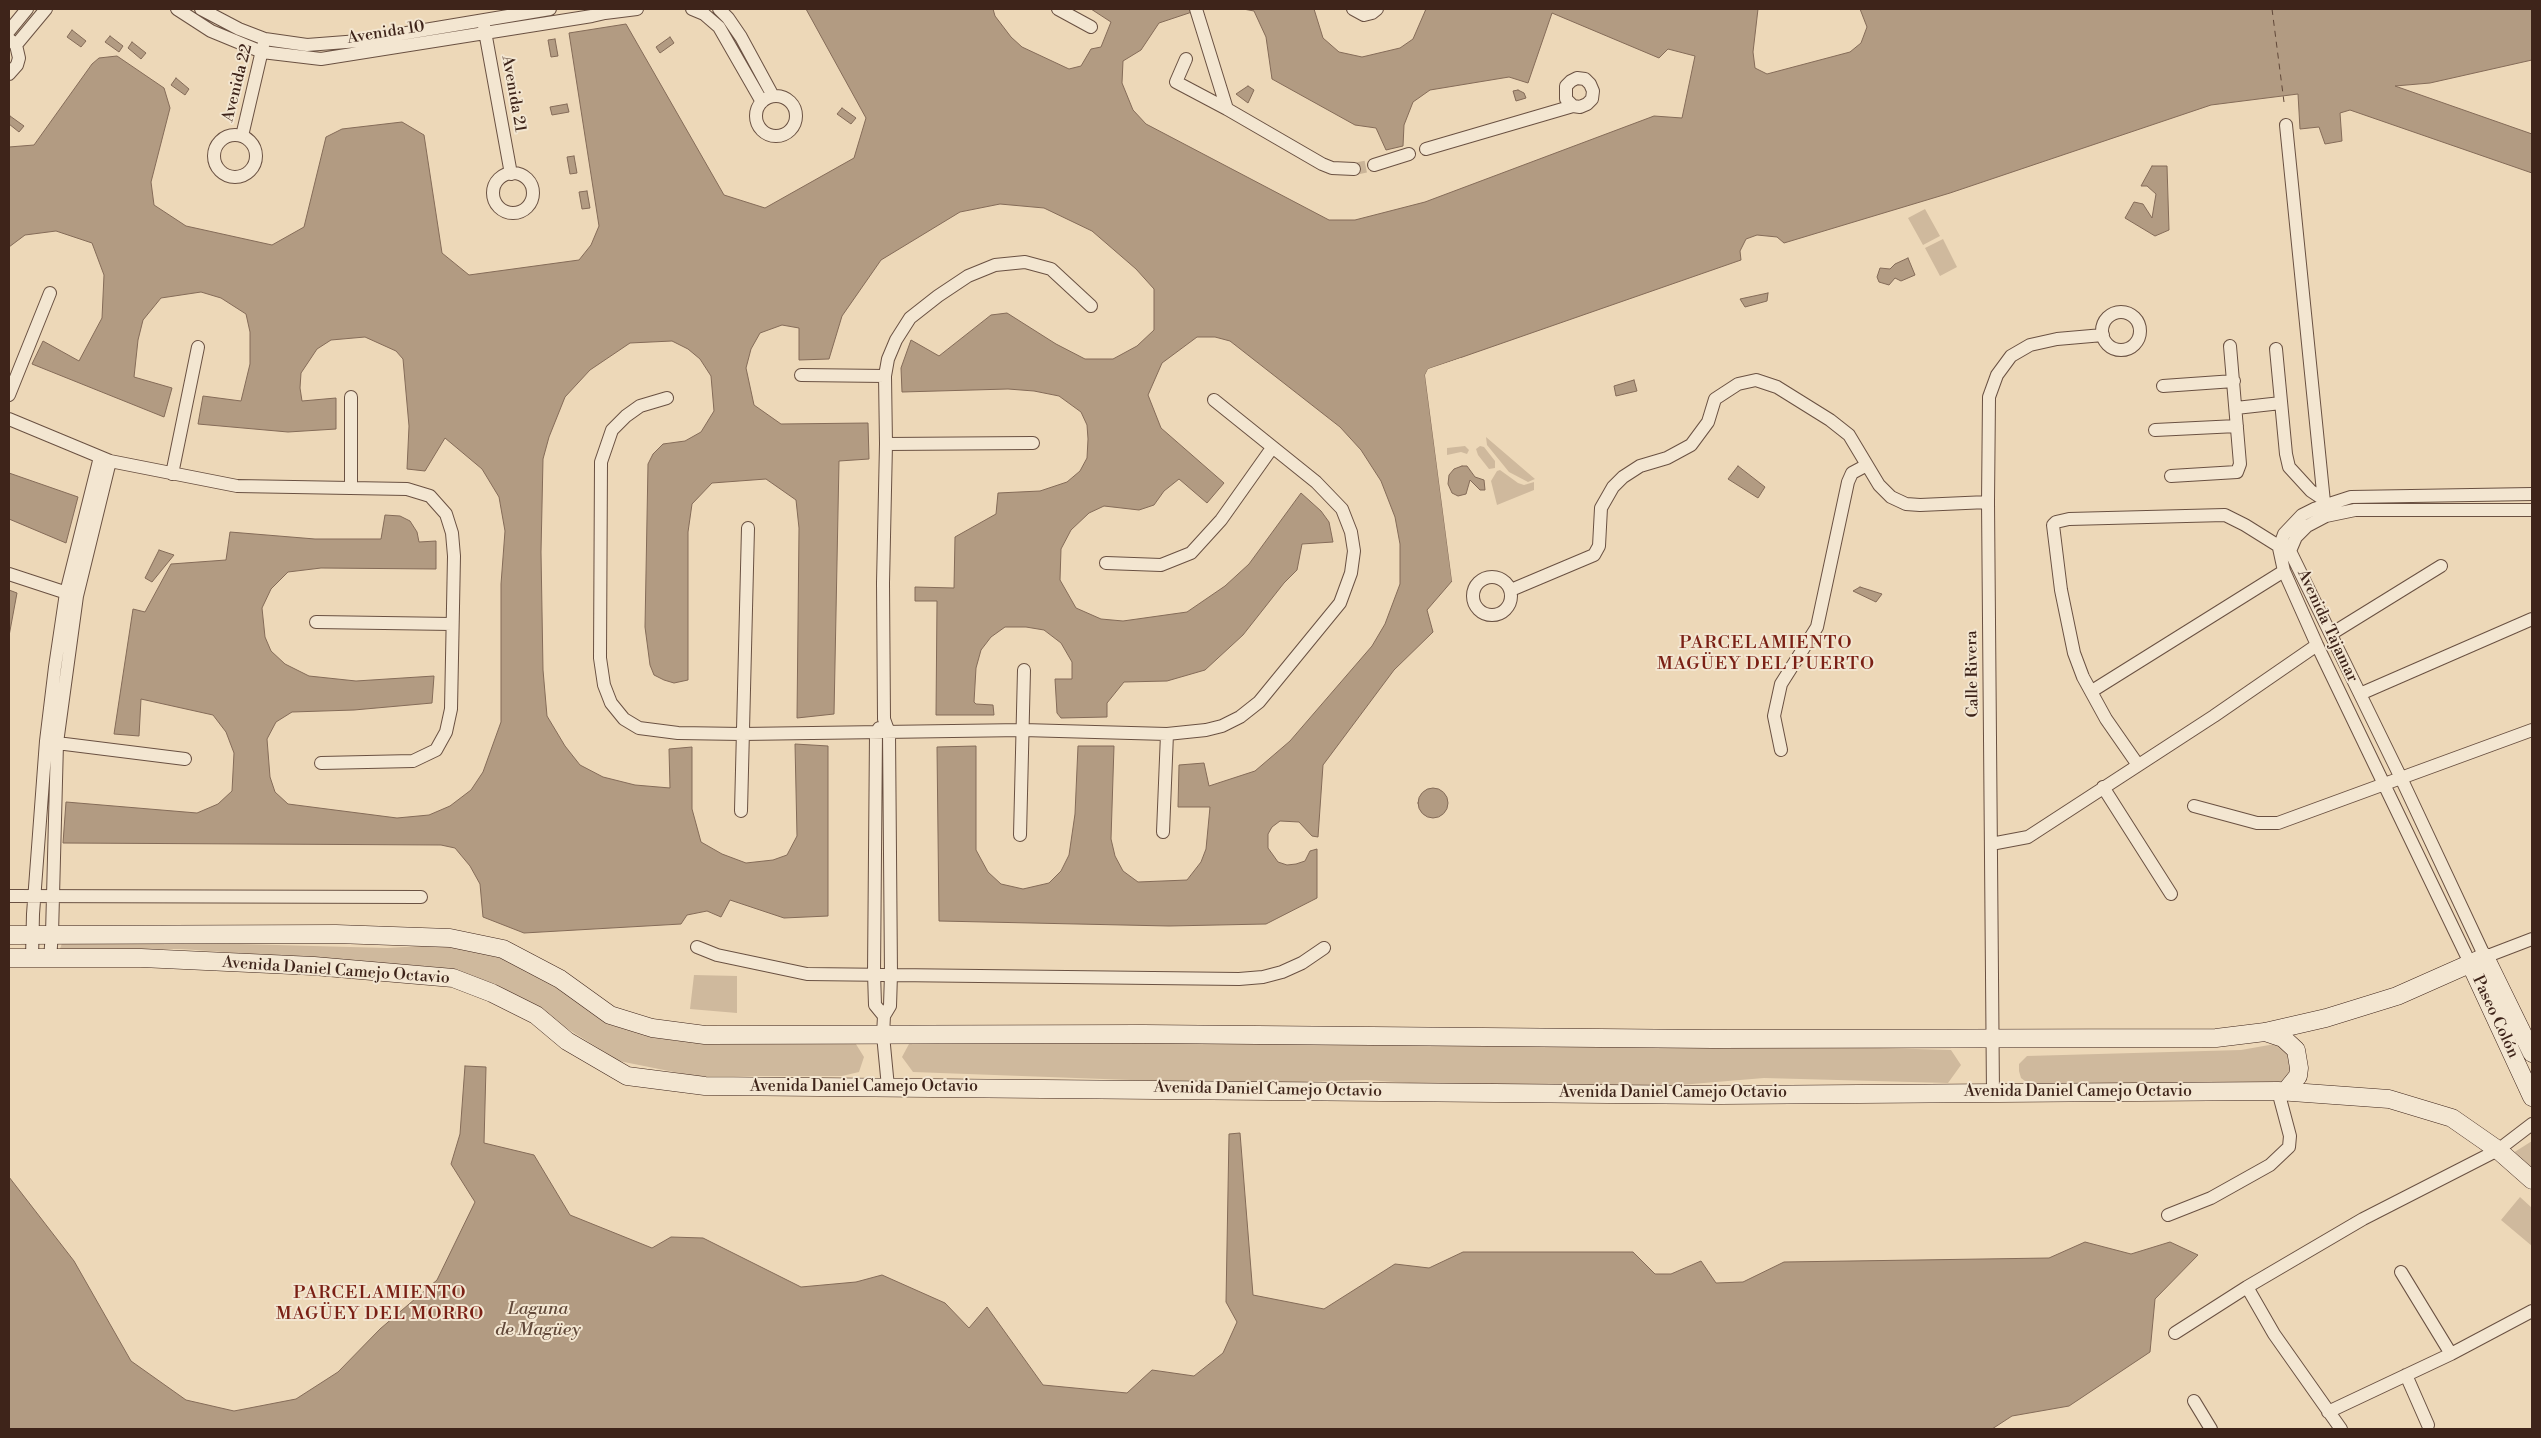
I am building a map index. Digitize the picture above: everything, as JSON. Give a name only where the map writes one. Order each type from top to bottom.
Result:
[{"type":"main road","name":"Avenida Daniel Camejo Octavio","points":[[9,935],[336,934],[450,938],[503,949],[560,979],[610,1015],[652,1028],[705,1035],[1153,1034],[1713,1039],[2216,1038],[2265,1032],[2326,1018],[2397,996],[2477,960]]},
{"type":"main road","name":"Avenida Daniel Camejo Octavio","points":[[9,958],[141,958],[304,965],[453,978],[492,993],[536,1015],[567,1041],[627,1076],[705,1086],[1720,1095],[2281,1091],[2389,1099],[2452,1118],[2498,1150],[2532,1180]]},
{"type":"main road","name":"Paseo Colón","points":[[2477,960],[2532,1053]]},
{"type":"main road","name":"Paseo Colón","points":[[2477,960],[2532,1098]]},
{"type":"main road","points":[[2265,1032],[2283,1038],[2296,1050],[2299,1068],[2298,1076],[2281,1091]]},
{"type":"street","points":[[9,31],[27,9]]},
{"type":"street","points":[[9,74],[17,65],[19,58],[12,42],[46,9]]},
{"type":"street","name":"Avenida 10","points":[[177,9],[210,30],[262,52],[322,59],[486,34],[598,12],[636,9]]},
{"type":"street","name":"Avenida 10","points":[[201,9],[239,29],[265,39],[307,45],[337,44],[550,9]]},
{"type":"street","points":[[692,9],[704,14],[719,27],[762,102]]},
{"type":"street","points":[[718,9],[728,18],[741,37],[773,96]]},
{"type":"street","points":[[1058,9],[1091,27]]},
{"type":"street","points":[[1353,9],[1364,15],[1372,13],[1377,9]]},
{"type":"street","points":[[1197,12],[1227,108]]},
{"type":"street","name":"Avenida 21","points":[[483,20],[511,174]]},
{"type":"street","name":"Avenida 22","points":[[242,136],[265,39]]},
{"type":"street","points":[[1186,59],[1176,82],[1227,108],[1322,164],[1332,168],[1354,168]]},
{"type":"street","points":[[773,96],[786,98],[795,108],[796,122],[793,127],[782,135],[769,135],[759,126],[756,114],[762,102],[773,96]]},
{"type":"street","points":[[1426,149],[1573,106]]},
{"type":"street","points":[[2286,125],[2324,507]]},
{"type":"street","points":[[1374,165],[1408,155]]},
{"type":"street","points":[[888,1087],[883,1035],[884,1016],[890,1006],[892,974],[889,733],[884,719],[885,376],[896,340],[910,318],[968,276],[996,265],[1025,262],[1051,269],[1091,306]]},
{"type":"street","points":[[9,395],[50,293]]},
{"type":"street","name":"Calle Rivera","points":[[1993,1093],[1988,502],[1989,397],[1997,375],[2011,356],[2030,345],[2057,339],[2102,334]]},
{"type":"street","points":[[172,474],[198,346]]},
{"type":"street","points":[[2171,476],[2237,472],[2240,464],[2230,346]]},
{"type":"street","points":[[2276,350],[2286,454],[2290,468],[2324,507],[2355,510],[2532,510]]},
{"type":"street","points":[[801,376],[885,376]]},
{"type":"street","points":[[1511,590],[1594,555],[1599,546],[1601,508],[1613,488],[1623,477],[1640,466],[1667,458],[1691,445],[1708,422],[1715,400],[1738,384],[1756,380],[1777,387],[1824,416],[1849,435],[1879,486],[1891,497],[1906,504],[1988,502]]},
{"type":"street","points":[[2163,386],[2234,381]]},
{"type":"street","points":[[351,397],[351,488]]},
{"type":"street","points":[[667,398],[640,406],[626,416],[612,430],[600,462],[600,658],[604,685],[611,703],[624,719],[639,728],[678,733],[742,734],[1023,730],[1167,734],[1206,730],[1222,726],[1240,717],[1259,702],[1340,603],[1351,573],[1354,552],[1351,532],[1342,509],[1316,482],[1214,400]]},
{"type":"street","points":[[2236,408],[2281,403]]},
{"type":"street","points":[[9,419],[105,459],[237,486],[407,489],[430,496],[446,514],[452,533],[454,556],[451,709],[446,732],[436,750],[413,761],[322,763]]},
{"type":"street","points":[[2155,430],[2237,426]]},
{"type":"street","points":[[886,444],[1033,443]]},
{"type":"street","points":[[1106,563],[1161,565],[1191,553],[1222,520],[1272,448]]},
{"type":"street","points":[[41,958],[32,935],[52,742],[71,594],[105,459]]},
{"type":"street","points":[[1780,750],[1774,716],[1781,684],[1817,628],[1848,482],[1852,473],[1867,464]]},
{"type":"street","points":[[2285,550],[2284,534],[2302,515],[2351,497],[2532,494]]},
{"type":"street","points":[[2138,765],[2106,719],[2083,677],[2074,654],[2066,619],[2052,530],[2056,522],[2086,519],[2225,515],[2246,525],[2285,550]]},
{"type":"street","points":[[742,812],[742,734],[748,528]]},
{"type":"street","name":"Avenida Tajamar","points":[[2285,550],[2284,571],[2317,645],[2384,784],[2477,960]]},
{"type":"street","name":"Avenida Tajamar","points":[[2285,550],[2331,634],[2401,778],[2477,960]]},
{"type":"street","points":[[2331,634],[2441,566]]},
{"type":"street","points":[[2092,691],[2284,571]]},
{"type":"street","points":[[9,574],[71,594]]},
{"type":"street","points":[[2360,694],[2532,619]]},
{"type":"street","points":[[316,622],[452,624]]},
{"type":"street","points":[[1991,844],[2028,837],[2317,645]]},
{"type":"street","points":[[1020,835],[1024,670]]},
{"type":"street","points":[[884,719],[876,733],[874,973],[875,1006],[884,1016]]},
{"type":"street","points":[[2194,806],[2257,824],[2278,822],[2532,730]]},
{"type":"street","points":[[1162,832],[1167,734]]},
{"type":"street","points":[[52,742],[185,758]]},
{"type":"street","points":[[41,958],[52,934],[52,742]]},
{"type":"street","points":[[2103,787],[2171,894]]},
{"type":"street","points":[[9,896],[421,897]]},
{"type":"street","points":[[2477,960],[2532,938]]},
{"type":"street","points":[[698,947],[717,956],[808,974],[874,973],[1239,979],[1263,977],[1282,972],[1302,963],[1324,948]]},
{"type":"street","points":[[2168,1215],[2211,1198],[2270,1165],[2289,1147],[2290,1136],[2281,1091]]},
{"type":"street","points":[[2175,1333],[2247,1287],[2363,1219],[2498,1150],[2532,1124]]},
{"type":"street","points":[[2401,1272],[2451,1354]]},
{"type":"street","points":[[2247,1287],[2274,1334],[2342,1429]]},
{"type":"street","points":[[2328,1412],[2451,1354],[2532,1311]]},
{"type":"street","points":[[2406,1375],[2428,1425]]},
{"type":"street","points":[[2194,1401],[2211,1429]]},
{"type":"shaded area","points":[[1925,209],[1940,236],[1923,245],[1908,218]]},
{"type":"shaded area","points":[[1943,239],[1957,267],[1940,276],[1925,248]]},
{"type":"shaded area","points":[[1486,437],[1535,479],[1528,482],[1509,472],[1487,445]]},
{"type":"shaded area","points":[[1465,446],[1469,450],[1467,454],[1461,452],[1447,455],[1447,448]]},
{"type":"shaded area","points":[[1480,446],[1484,447],[1495,461],[1495,468],[1489,469],[1478,455],[1476,449]]},
{"type":"shaded area","points":[[1500,470],[1518,483],[1524,485],[1534,482],[1534,490],[1497,505],[1491,481],[1497,471]]},
{"type":"shaded area","points":[[166,942],[387,948],[440,945],[492,953],[555,987],[614,1024],[675,1041],[854,1041],[864,1057],[859,1072],[842,1076],[694,1076],[619,1061],[496,984],[436,967],[181,949],[60,949],[62,943]]},
{"type":"shaded area","points":[[694,975],[737,976],[737,1013],[690,1009]]},
{"type":"shaded area","points":[[963,1042],[1774,1045],[1951,1050],[1961,1065],[1948,1083],[1764,1078],[1680,1085],[1469,1087],[1366,1080],[1272,1083],[1185,1082],[913,1072],[902,1057],[909,1044]]},
{"type":"shaded area","points":[[2275,1044],[2288,1047],[2294,1074],[2279,1084],[2029,1084],[2021,1078],[2019,1071],[2019,1064],[2027,1056],[2241,1050]]},
{"type":"shaded area","points":[[2532,1141],[2532,1169],[2513,1153]]},
{"type":"shaded area","points":[[2520,1197],[2532,1208],[2532,1246],[2501,1220]]},
{"type":"water","points":[[806,9],[993,9],[995,16],[1011,37],[1022,47],[1069,69],[1081,66],[1091,49],[1101,47],[1111,22],[1091,9],[1201,9],[1159,23],[1141,50],[1123,61],[1122,83],[1133,110],[1146,124],[1329,220],[1355,220],[1425,202],[1654,116],[1682,118],[1695,56],[1668,49],[1659,58],[1552,13],[1528,83],[1509,77],[1430,90],[1413,102],[1404,125],[1403,146],[1386,150],[1376,128],[1355,125],[1272,79],[1266,37],[1254,11],[1243,9],[1314,9],[1323,38],[1339,52],[1362,57],[1400,48],[1413,39],[1426,9],[1758,9],[1753,52],[1755,68],[1767,74],[1850,52],[1861,43],[1867,27],[1860,9],[2532,9],[2532,60],[2430,83],[2395,86],[2532,134],[2532,173],[2350,110],[2340,113],[2342,141],[2325,144],[2319,127],[2300,129],[2298,94],[2211,105],[1950,193],[1784,243],[1777,237],[1757,235],[1746,239],[1740,251],[1741,260],[1428,369],[1425,375],[1452,581],[1427,610],[1433,632],[1394,670],[1323,765],[1318,837],[1312,836],[1299,822],[1280,821],[1272,827],[1268,834],[1268,848],[1278,862],[1287,865],[1305,861],[1310,851],[1317,849],[1317,898],[1266,924],[1169,926],[939,921],[937,747],[976,746],[976,850],[988,872],[1001,884],[1023,889],[1049,883],[1061,871],[1069,855],[1075,814],[1078,746],[1114,746],[1111,839],[1115,856],[1123,871],[1138,882],[1187,880],[1201,862],[1206,849],[1210,807],[1178,807],[1179,765],[1204,763],[1209,786],[1255,771],[1290,741],[1372,646],[1385,624],[1400,584],[1400,544],[1395,517],[1381,481],[1361,450],[1340,427],[1230,341],[1215,337],[1197,337],[1162,363],[1148,395],[1161,428],[1224,483],[1207,503],[1179,479],[1164,491],[1154,505],[1139,510],[1104,506],[1089,513],[1071,530],[1061,549],[1060,580],[1076,608],[1101,619],[1123,621],[1187,612],[1225,586],[1249,564],[1301,493],[1321,511],[1329,522],[1333,542],[1302,544],[1297,570],[1284,583],[1243,635],[1205,670],[1167,681],[1124,682],[1107,703],[1107,717],[1061,718],[1057,713],[1055,679],[1072,679],[1072,662],[1061,643],[1044,630],[1026,627],[1005,627],[991,637],[981,650],[976,668],[974,702],[976,704],[993,705],[994,715],[936,715],[937,601],[915,601],[915,587],[954,588],[955,537],[996,514],[998,493],[1040,491],[1067,482],[1080,471],[1087,458],[1088,439],[1087,425],[1081,412],[1059,396],[1034,391],[1008,389],[902,392],[901,368],[911,340],[939,356],[991,315],[1007,313],[1056,344],[1085,359],[1113,359],[1137,346],[1154,330],[1154,289],[1136,269],[1092,231],[1044,208],[1000,204],[960,212],[881,260],[842,316],[829,359],[799,360],[799,328],[782,325],[760,333],[751,349],[746,368],[754,405],[781,424],[868,423],[869,459],[839,461],[834,714],[797,718],[799,528],[796,500],[766,479],[712,483],[692,504],[688,532],[688,680],[674,683],[664,680],[654,675],[650,665],[645,627],[648,464],[653,454],[663,444],[685,441],[701,432],[714,411],[711,376],[700,359],[688,349],[672,341],[630,343],[590,370],[565,397],[549,437],[543,459],[541,552],[543,670],[547,716],[565,746],[580,765],[603,777],[635,785],[670,788],[669,749],[692,747],[692,809],[701,842],[722,854],[746,863],[773,860],[787,855],[797,836],[795,744],[828,746],[828,916],[784,918],[730,900],[721,917],[707,911],[687,915],[681,924],[524,933],[483,917],[480,884],[470,866],[455,848],[441,845],[63,843],[66,802],[197,813],[218,804],[232,791],[234,753],[226,732],[213,715],[141,699],[139,736],[114,734],[133,609],[145,612],[171,564],[226,560],[230,532],[315,539],[381,539],[385,515],[400,516],[410,521],[417,532],[419,542],[436,541],[436,569],[321,568],[288,572],[271,589],[262,608],[265,637],[271,651],[285,664],[309,676],[356,681],[434,676],[432,703],[354,710],[292,712],[276,722],[267,739],[270,777],[275,792],[288,804],[397,818],[429,815],[450,806],[471,790],[483,772],[501,722],[501,584],[505,531],[499,497],[482,469],[445,438],[425,471],[407,469],[409,426],[403,359],[396,351],[365,337],[331,340],[317,349],[301,373],[300,388],[302,401],[336,398],[336,429],[288,432],[198,424],[203,396],[241,401],[250,364],[250,332],[246,314],[221,298],[201,292],[161,298],[143,320],[138,340],[134,377],[172,388],[164,417],[32,364],[43,341],[79,361],[102,318],[104,275],[92,243],[56,231],[25,235],[9,247],[9,147],[34,145],[92,64],[99,58],[117,56],[164,88],[170,108],[151,182],[154,205],[186,226],[272,245],[304,227],[326,137],[342,129],[402,122],[424,135],[442,253],[469,275],[579,260],[591,245],[599,226],[569,33],[626,24],[724,195],[765,208],[854,158],[866,118]]},
{"type":"water","points":[[72,30],[86,41],[81,47],[67,37]]},
{"type":"water","points":[[110,36],[123,46],[119,52],[105,42]]},
{"type":"water","points":[[670,37],[674,43],[660,53],[656,47]]},
{"type":"water","points":[[555,39],[558,56],[551,57],[548,40]]},
{"type":"water","points":[[132,42],[146,53],[141,59],[128,48]]},
{"type":"water","points":[[176,78],[189,89],[185,95],[171,85]]},
{"type":"water","points":[[1248,86],[1254,90],[1248,103],[1236,94]]},
{"type":"water","points":[[1518,90],[1524,93],[1526,98],[1516,101],[1513,91]]},
{"type":"water","points":[[567,104],[569,112],[552,115],[550,107]]},
{"type":"water","points":[[842,108],[856,118],[851,124],[837,114]]},
{"type":"water","points":[[10,116],[24,126],[19,132],[9,124]]},
{"type":"water","points":[[574,156],[577,173],[570,174],[567,157]]},
{"type":"water","points":[[2152,166],[2167,166],[2169,230],[2155,236],[2125,218],[2134,202],[2143,204],[2152,218],[2156,194],[2147,186],[2141,186]]},
{"type":"water","points":[[587,191],[590,208],[582,209],[579,192]]},
{"type":"water","points":[[1908,258],[1915,275],[1901,281],[1895,278],[1889,285],[1879,282],[1877,277],[1880,268],[1890,269],[1895,264]]},
{"type":"water","points":[[1768,293],[1767,301],[1745,307],[1740,299]]},
{"type":"water","points":[[1634,380],[1637,391],[1616,396],[1614,386]]},
{"type":"water","points":[[1467,466],[1475,477],[1484,480],[1485,490],[1480,490],[1470,480],[1466,494],[1458,496],[1452,493],[1448,484],[1449,475],[1454,469]]},
{"type":"water","points":[[1738,466],[1765,487],[1758,498],[1728,479]]},
{"type":"water","points":[[9,473],[78,497],[66,543],[9,519]]},
{"type":"water","points":[[159,550],[174,555],[152,582],[145,578]]},
{"type":"water","points":[[1860,587],[1882,594],[1876,602],[1853,591]]},
{"type":"water","points":[[9,590],[17,593],[9,636]]},
{"type":"water","points":[[1433,788],[1444,792],[1448,803],[1444,814],[1433,818],[1422,814],[1418,803],[1422,792]]},
{"type":"water","name":"Laguna de Magüey","points":[[465,1066],[486,1067],[484,1143],[534,1155],[570,1215],[652,1248],[671,1237],[703,1238],[801,1287],[856,1282],[882,1275],[945,1303],[969,1328],[987,1307],[1043,1385],[1127,1393],[1152,1370],[1194,1376],[1223,1353],[1237,1322],[1226,1302],[1229,1134],[1240,1133],[1253,1295],[1324,1309],[1395,1264],[1429,1268],[1463,1252],[1633,1252],[1655,1274],[1671,1274],[1701,1261],[1716,1283],[1743,1282],[1784,1262],[2049,1258],[2085,1242],[2131,1254],[2170,1242],[2198,1255],[2155,1299],[2150,1352],[2069,1406],[2012,1416],[1992,1429],[9,1429],[9,1177],[74,1261],[131,1361],[186,1400],[234,1411],[296,1399],[338,1372],[380,1329],[437,1280],[475,1202],[451,1164],[460,1134]]},
{"type":"pier","points":[[1461,358],[1462,360],[1430,371],[1427,376],[1454,582],[1452,581],[1425,375],[1428,369]]},
{"type":"ferry route","points":[[2272,9],[2284,102]]},
{"type":"tunnel","points":[[1354,169],[1374,165]]},
{"type":"district","name":"PARCELAMIENTO MAGÜEY DEL PUERTO","points":[[1766,654]]},
{"type":"district","name":"PARCELAMIENTO MAGÜEY DEL MORRO","points":[[380,1304]]}]
